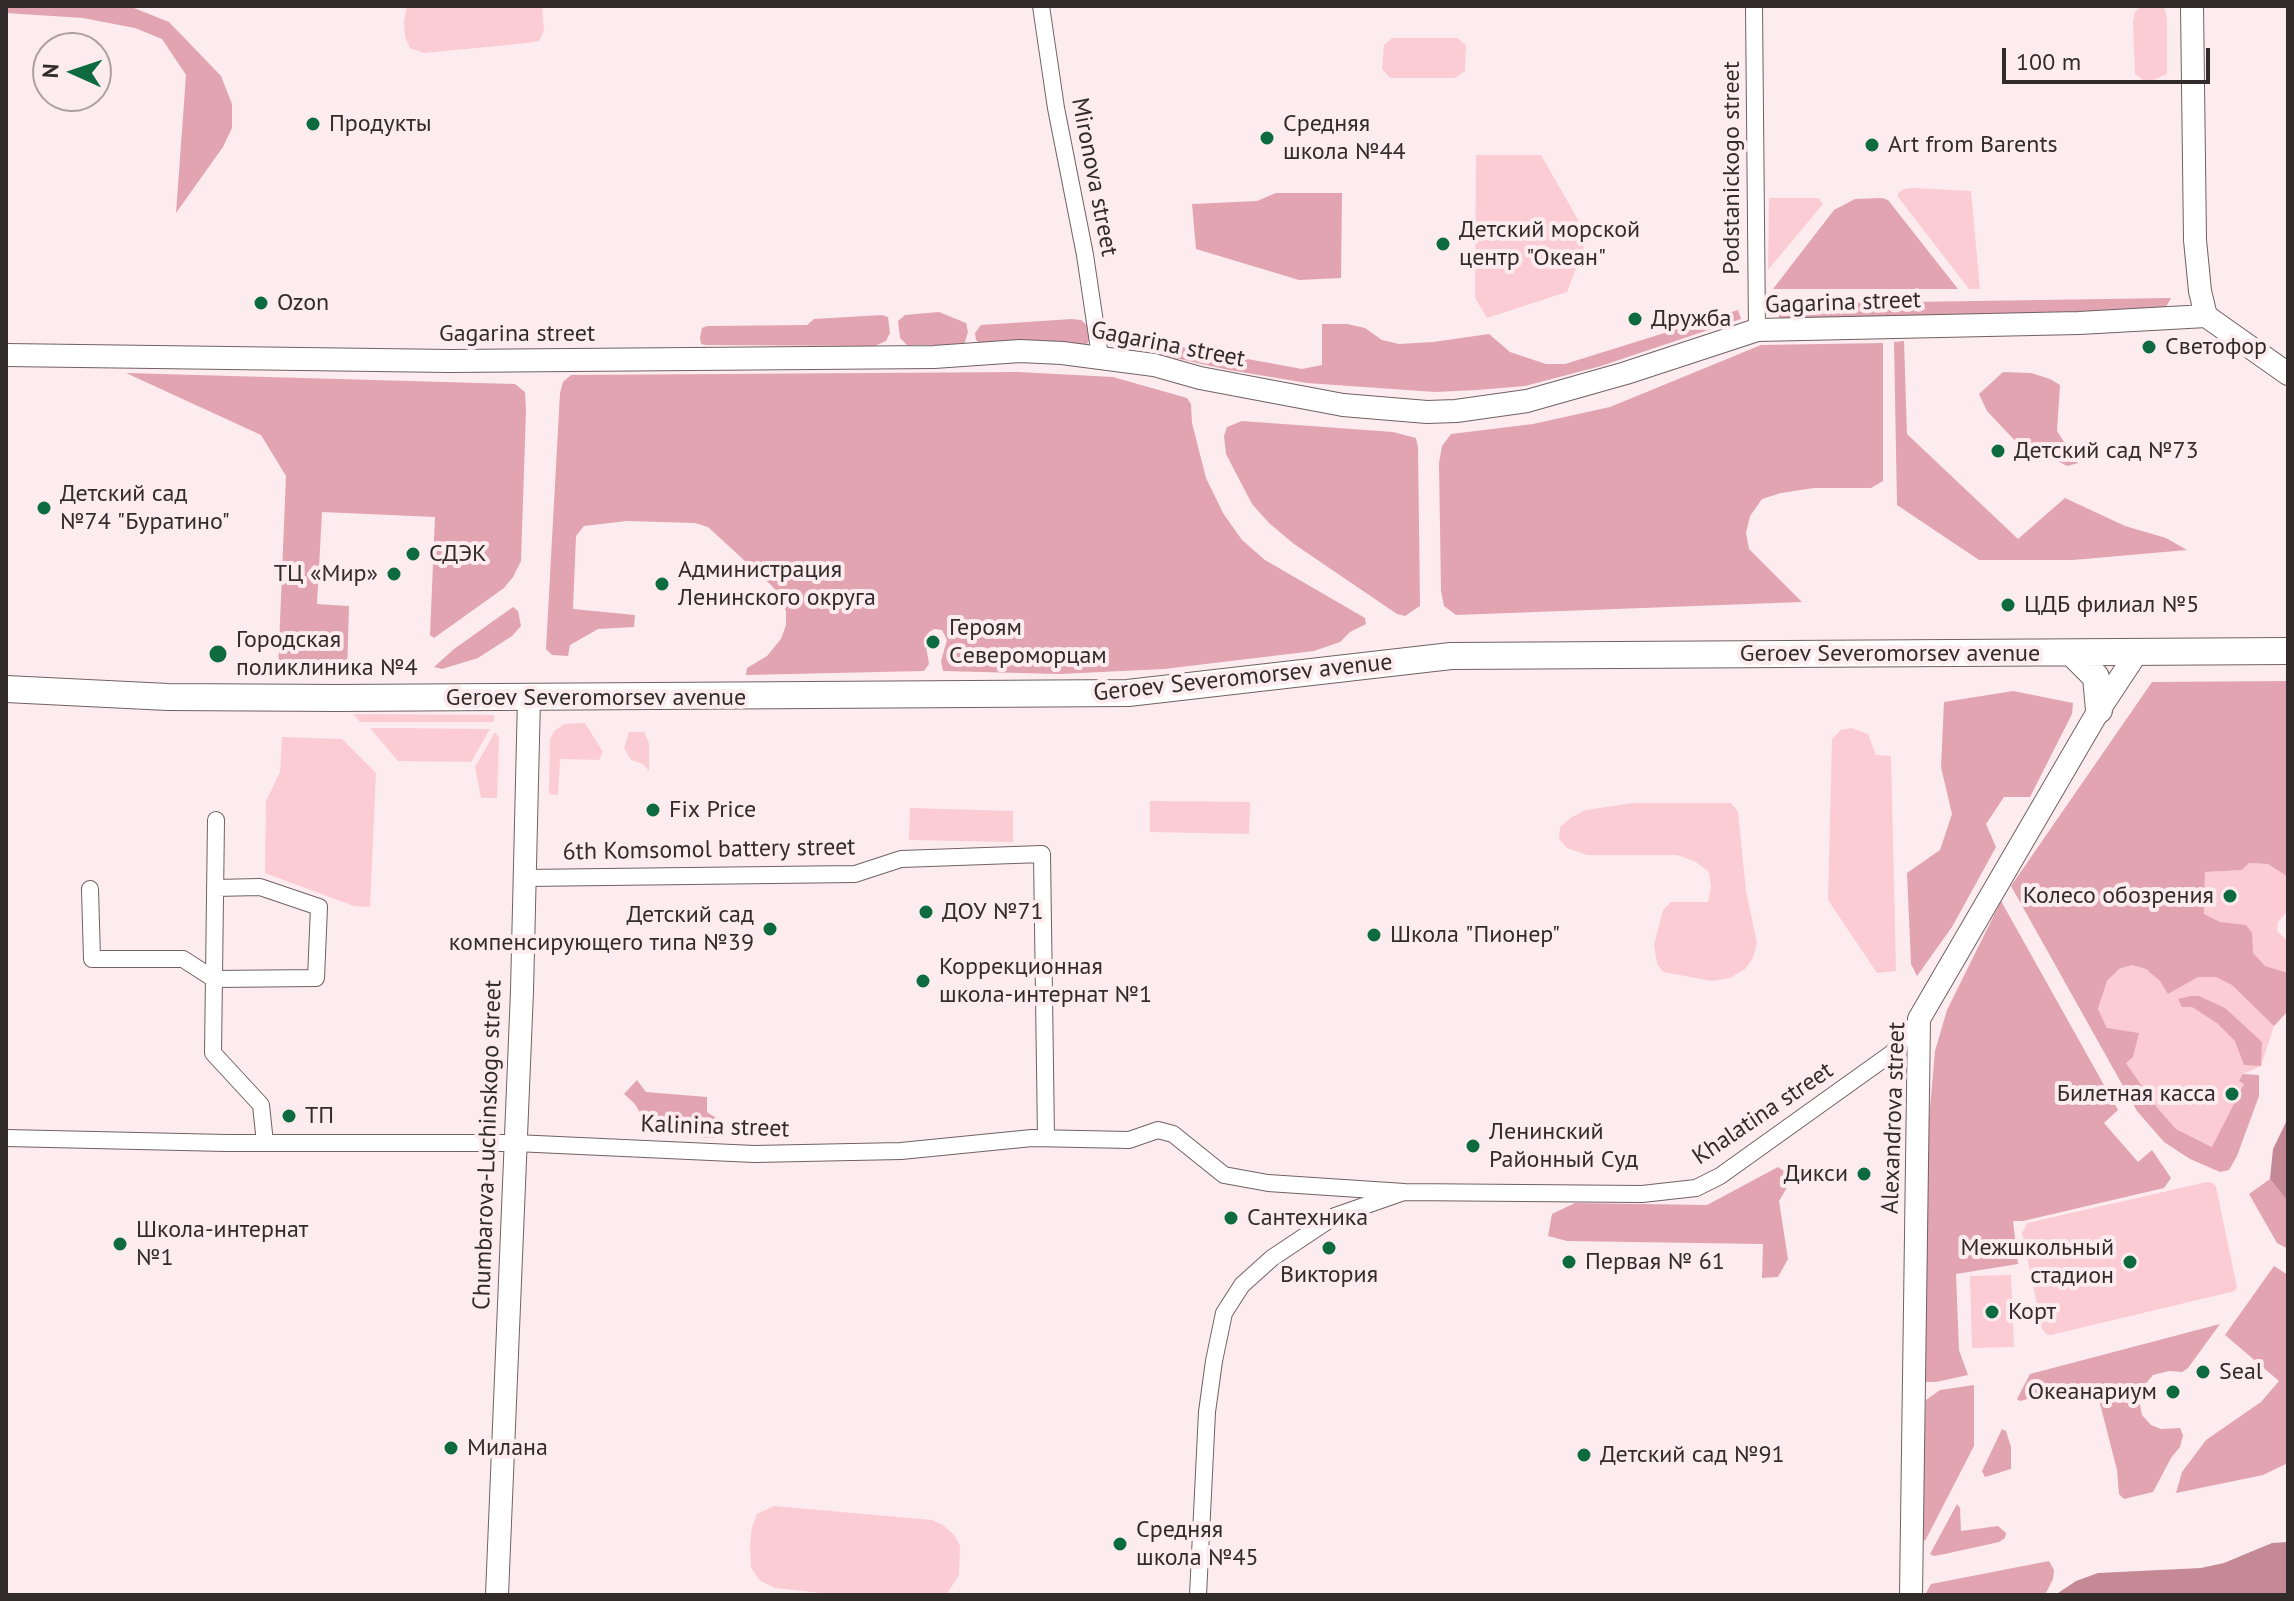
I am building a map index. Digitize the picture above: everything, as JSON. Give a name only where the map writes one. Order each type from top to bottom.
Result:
[{"type":"main road","name":"Geroev Severomorsev avenue","points":[[6,689],[168,697],[529,698],[1128,693],[1451,656],[2288,651]]},
{"type":"main road","points":[[2073,654],[2096,677],[2099,710]]},
{"type":"street","name":"Mironova street","points":[[1041,6],[1100,356]]},
{"type":"street","name":"Podstanickogo street","points":[[1754,6],[1757,330]]},
{"type":"street","points":[[2192,6],[2195,240],[2206,316],[2288,374]]},
{"type":"street","name":"Gagarina street","points":[[6,355],[450,361],[934,357],[1020,351],[1100,356],[1343,405],[1427,412],[1527,401],[1626,373],[1757,330],[2079,323],[2206,316]]},
{"type":"street","name":"Alexandrova street","points":[[1911,1595],[1919,1019],[2099,710],[2136,654]]},
{"type":"street","name":"Chumbarova-Luchinskogo street","points":[[497,1595],[529,698]]},
{"type":"street","points":[[216,820],[213,1053],[261,1105],[265,1143]]},
{"type":"street","name":"6th Komsomol battery street","points":[[524,878],[855,874],[901,859],[1042,854],[1046,1138]]},
{"type":"street","points":[[90,889],[92,959],[183,959],[214,979],[316,978],[319,907],[260,887],[215,888]]},
{"type":"street","name":"Khalatina street","points":[[1198,1595],[1207,1412],[1224,1313],[1242,1285],[1272,1258],[1335,1216],[1404,1192],[1642,1194],[1696,1188],[1720,1176],[1892,1053],[1919,1019]]},
{"type":"street","name":"Kalinina street","points":[[6,1138],[265,1143],[515,1143],[754,1154],[901,1151],[1046,1138],[1129,1140],[1158,1130],[1173,1134],[1224,1175],[1268,1183],[1404,1192]]},
{"type":"shaded area","points":[[6,6],[129,6],[169,22],[221,76],[232,104],[232,128],[223,147],[176,213],[186,75],[162,39],[135,28],[83,18],[6,13]]},
{"type":"shaded area","points":[[407,6],[542,6],[544,31],[539,41],[424,53],[410,48],[405,37]]},
{"type":"shaded area","points":[[2141,6],[2161,6],[2165,9],[2167,20],[2167,74],[2152,81],[2143,80],[2135,74],[2133,21],[2135,12]]},
{"type":"shaded area","points":[[1392,38],[1457,38],[1466,45],[1465,71],[1455,78],[1390,78],[1382,69],[1384,45]]},
{"type":"shaded area","points":[[1476,155],[1541,155],[1588,237],[1567,292],[1487,318],[1475,298]]},
{"type":"shaded area","points":[[1904,189],[1971,191],[1980,289],[1969,289],[1898,197]]},
{"type":"shaded area","points":[[1276,193],[1342,193],[1341,278],[1299,280],[1196,249],[1192,204],[1257,201]]},
{"type":"shaded area","points":[[1769,198],[1819,198],[1823,204],[1768,270]]},
{"type":"shaded area","points":[[1855,199],[1888,200],[1958,289],[1773,289],[1834,210]]},
{"type":"shaded area","points":[[2171,298],[2162,314],[1779,319],[1779,304]]},
{"type":"shaded area","points":[[1738,310],[1741,319],[1601,366],[1525,386],[1477,390],[1435,392],[1307,383],[1157,354],[1144,340],[1302,369],[1322,365],[1322,324],[1347,324],[1365,328],[1382,340],[1399,344],[1489,334],[1510,352],[1546,364],[1565,364]]},
{"type":"shaded area","points":[[939,312],[966,323],[968,332],[964,345],[907,345],[900,338],[898,321],[905,315]]},
{"type":"shaded area","points":[[888,317],[890,333],[886,341],[875,346],[706,345],[701,344],[700,338],[702,328],[707,326],[807,325],[814,319]]},
{"type":"shaded area","points":[[1081,320],[1088,326],[1090,339],[1087,344],[981,344],[976,340],[975,333],[981,325]]},
{"type":"shaded area","points":[[1904,341],[1907,434],[2018,539],[2065,498],[2125,526],[2166,538],[2187,550],[2073,560],[1979,560],[1897,505],[1894,342]]},
{"type":"shaded area","points":[[1883,343],[1883,481],[1871,488],[1814,488],[1781,493],[1762,499],[1750,516],[1746,533],[1749,549],[1802,602],[1456,615],[1444,606],[1441,591],[1439,463],[1442,446],[1451,434],[1533,424],[1610,407],[1761,345]]},
{"type":"shaded area","points":[[1018,372],[1113,377],[1187,398],[1191,404],[1192,423],[1206,478],[1223,513],[1242,540],[1265,560],[1365,618],[1366,624],[1350,632],[1340,642],[1314,651],[1164,669],[1060,674],[943,671],[941,661],[947,640],[942,630],[934,629],[925,640],[929,664],[924,671],[746,675],[747,668],[767,656],[781,639],[786,625],[782,599],[772,586],[708,527],[695,523],[627,521],[584,526],[576,536],[573,609],[635,615],[634,627],[598,629],[570,645],[568,656],[552,655],[546,649],[560,393],[563,382],[571,375]]},
{"type":"shaded area","points":[[2003,372],[2031,373],[2060,385],[2057,431],[2078,463],[2067,466],[2054,459],[2035,462],[1987,411],[1979,394]]},
{"type":"shaded area","points":[[126,373],[515,384],[525,392],[526,410],[521,561],[513,577],[504,588],[434,638],[430,635],[435,517],[322,512],[317,604],[349,606],[347,673],[278,670],[286,476],[261,435]]},
{"type":"shaded area","points":[[1242,421],[1393,432],[1416,438],[1420,606],[1405,616],[1397,614],[1294,544],[1269,523],[1252,504],[1226,454],[1224,436],[1227,427]]},
{"type":"shaded area","points":[[513,607],[518,611],[521,626],[512,636],[478,658],[442,669],[434,667],[454,649]]},
{"type":"shaded area","points":[[2288,681],[2288,877],[2268,864],[2249,863],[2242,870],[2205,872],[2204,914],[2220,922],[2246,925],[2252,933],[2253,953],[2265,966],[2288,973],[2288,1011],[2274,1026],[2232,985],[2216,977],[2198,977],[2168,994],[2160,981],[2146,969],[2132,965],[2119,969],[2107,981],[2098,1009],[2107,1028],[2139,1033],[2133,1057],[2126,1063],[2155,1105],[2176,1129],[2212,1147],[2244,1084],[2239,1081],[2243,1074],[2259,1075],[2259,1096],[2237,1156],[2229,1170],[2220,1172],[2190,1159],[2164,1142],[2137,1111],[2011,886],[2152,682]]},
{"type":"shaded area","points":[[2013,691],[2073,703],[2072,714],[2030,797],[2004,797],[1986,824],[1996,847],[1952,927],[1917,976],[1911,964],[1907,873],[1940,850],[1952,814],[1941,767],[1944,702]]},
{"type":"shaded area","points":[[353,714],[494,715],[494,722],[360,722]]},
{"type":"shaded area","points":[[585,723],[603,752],[599,760],[560,759],[558,795],[549,794],[550,739],[554,731],[564,724]]},
{"type":"shaded area","points":[[370,728],[490,729],[471,762],[398,761]]},
{"type":"shaded area","points":[[1851,728],[1868,734],[1876,755],[1891,756],[1896,971],[1877,973],[1828,900],[1832,739],[1841,730]]},
{"type":"shaded area","points":[[495,732],[499,738],[497,798],[481,798],[475,767]]},
{"type":"shaded area","points":[[629,732],[644,732],[649,743],[649,771],[643,764],[631,760],[624,748]]},
{"type":"shaded area","points":[[282,737],[342,739],[376,773],[370,907],[354,906],[265,873],[266,801],[280,772]]},
{"type":"shaded area","points":[[1150,801],[1250,802],[1249,834],[1150,832]]},
{"type":"shaded area","points":[[1633,803],[1731,803],[1738,812],[1746,891],[1757,943],[1753,958],[1745,969],[1730,978],[1712,981],[1663,972],[1657,964],[1654,945],[1663,910],[1671,902],[1708,902],[1711,887],[1709,872],[1696,862],[1677,855],[1587,855],[1567,848],[1559,839],[1560,827],[1586,810]]},
{"type":"shaded area","points":[[910,808],[1013,811],[1013,842],[909,840]]},
{"type":"shaded area","points":[[2248,863],[2268,864],[2288,877],[2288,911],[2278,922],[2277,931],[2288,941],[2288,1011],[2274,1026],[2261,1066],[2243,1074],[2244,1084],[2213,1147],[2176,1129],[2155,1105],[2126,1063],[2098,1010],[2107,981],[2119,969],[2132,965],[2146,969],[2160,980],[2204,915],[2205,872],[2242,870]]},
{"type":"shaded area","points":[[2001,901],[2118,1110],[2104,1123],[2138,1162],[2152,1150],[2171,1178],[2164,1188],[2013,1221],[2018,1264],[1956,1274],[1959,1350],[1968,1375],[1922,1382],[1927,1142],[1935,1051],[1947,1010]]},
{"type":"shaded area","points":[[2199,996],[2225,1008],[2262,1042],[2261,1066],[2244,1065],[2235,1041],[2217,1023],[2192,1007],[2182,1007],[2178,999]]},
{"type":"shaded area","points":[[637,1080],[646,1092],[707,1097],[707,1112],[722,1122],[717,1138],[653,1135],[635,1104],[624,1094]]},
{"type":"shaded area","points":[[2288,1118],[2288,1202],[2270,1179],[2273,1149]]},
{"type":"shaded area","points":[[1778,1167],[1793,1177],[1779,1201],[1788,1259],[1778,1277],[1762,1278],[1763,1244],[1567,1241],[1548,1236],[1552,1214],[1575,1203],[1707,1205]]},
{"type":"shaded area","points":[[2270,1179],[2288,1202],[2288,1249],[2277,1243],[2249,1194]]},
{"type":"shaded area","name":"Межшкольный стадион","points":[[2207,1182],[2216,1187],[2237,1287],[2235,1291],[2046,1334],[2042,1329],[2022,1233],[2027,1223]]},
{"type":"shaded area","points":[[2274,1266],[2288,1275],[2288,1463],[2263,1475],[2176,1493],[2182,1472],[2206,1440],[2261,1402],[2279,1381],[2225,1335]]},
{"type":"shaded area","name":"Корт","points":[[2011,1275],[2014,1347],[1972,1348],[1970,1276]]},
{"type":"shaded area","points":[[2220,1324],[2188,1368],[2182,1372],[2153,1375],[2143,1387],[2139,1400],[2142,1415],[2151,1425],[2161,1429],[2180,1428],[2183,1435],[2180,1447],[2153,1492],[2124,1499],[2119,1494],[2117,1470],[2096,1388],[2076,1386],[2020,1401],[2017,1399],[2030,1374]]},
{"type":"shaded area","points":[[1974,1385],[1974,1446],[1925,1541],[1920,1533],[1926,1400],[1940,1390]]},
{"type":"shaded area","points":[[2002,1429],[2006,1431],[2011,1447],[2011,1469],[1985,1477],[1982,1471]]},
{"type":"shaded area","points":[[1957,1504],[1961,1531],[1998,1526],[2006,1533],[2005,1538],[1945,1554],[1930,1554]]},
{"type":"shaded area","points":[[774,1506],[932,1520],[954,1535],[960,1546],[959,1575],[946,1595],[840,1595],[775,1588],[759,1580],[751,1567],[750,1545],[757,1514]]},
{"type":"shaded area","points":[[2288,1542],[2288,1595],[2055,1595],[2076,1581],[2098,1573],[2201,1568],[2224,1563],[2272,1543]]},
{"type":"shaded area","points":[[2049,1561],[2054,1570],[2053,1579],[2045,1595],[1925,1595],[1931,1584]]},
{"type":"place","name":"Продукты","points":[[313,124]]},
{"type":"place","name":"Средняя школа №44","points":[[1267,138]]},
{"type":"place","name":"Art from Barents","points":[[1872,145]]},
{"type":"place","name":"Детский морской центр \"Океан\"","points":[[1443,244]]},
{"type":"place","name":"Ozon","points":[[261,303]]},
{"type":"place","name":"Дружба","points":[[1635,319]]},
{"type":"place","name":"Светофор","points":[[2149,347]]},
{"type":"place","name":"Детский сад №73","points":[[1998,451]]},
{"type":"place","name":"Детский сад №74 \"Буратино\"","points":[[44,508]]},
{"type":"place","name":"СДЭК","points":[[413,554]]},
{"type":"place","name":"ТЦ «Мир»","points":[[394,574]]},
{"type":"place","name":"Администрация Ленинского округа","points":[[662,584]]},
{"type":"place","name":"ЦДБ филиал №5","points":[[2008,605]]},
{"type":"place","name":"Героям Cевероморцам","points":[[933,642]]},
{"type":"place","name":"Городская поликлиника №4","points":[[218,654]]},
{"type":"place","name":"Fix Price","points":[[653,810]]},
{"type":"place","name":"Колесо обозрения","points":[[2230,896]]},
{"type":"place","name":"ДОУ №71","points":[[926,912]]},
{"type":"place","name":"Детский сад компенсирующего типа №39","points":[[770,929]]},
{"type":"place","name":"Школа \"Пионер\"","points":[[1374,935]]},
{"type":"place","name":"Коррекционная школа-интернат №1","points":[[923,981]]},
{"type":"place","name":"Билетная касса","points":[[2232,1094]]},
{"type":"place","name":"ТП","points":[[289,1116]]},
{"type":"place","name":"Ленинский Районный Суд","points":[[1473,1146]]},
{"type":"place","name":"Дикси","points":[[1864,1174]]},
{"type":"place","name":"Сантехника","points":[[1231,1218]]},
{"type":"place","name":"Школа-интернат №1","points":[[120,1244]]},
{"type":"place","name":"Виктория","points":[[1329,1248]]},
{"type":"place","name":"Первая № 61","points":[[1569,1262]]},
{"type":"place","name":"Межшкольный стадион","points":[[2130,1262]]},
{"type":"place","name":"Корт","points":[[1992,1312]]},
{"type":"place","name":"Seal","points":[[2203,1372]]},
{"type":"place","name":"Океанариум","points":[[2173,1392]]},
{"type":"place","name":"Милана","points":[[451,1448]]},
{"type":"place","name":"Детский сад №91","points":[[1584,1455]]},
{"type":"place","name":"Средняя школа №45","points":[[1120,1544]]}]
